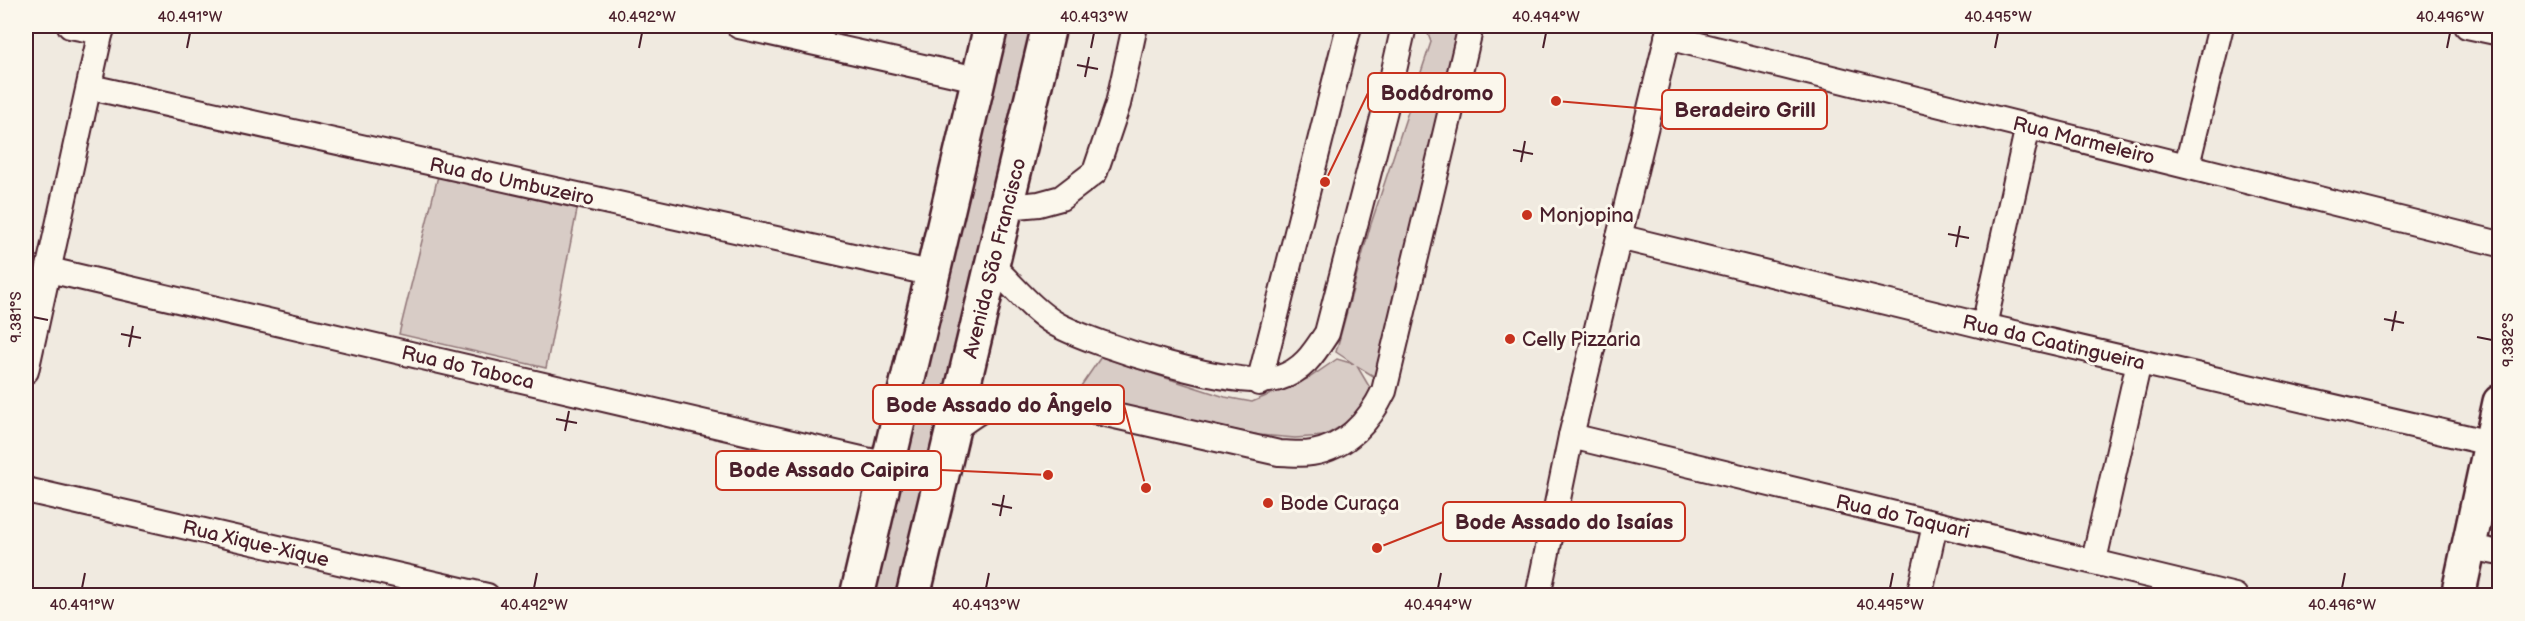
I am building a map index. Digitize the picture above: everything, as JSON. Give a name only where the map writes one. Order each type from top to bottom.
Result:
[{"type":"main road","points":[[857,596],[991,26]]},
{"type":"main road","name":"Avenida São Francisco","points":[[913,596],[1049,26]]},
{"type":"main road","points":[[2458,596],[2484,550],[2490,443],[2499,402]]},
{"type":"street","points":[[26,371],[101,29],[70,26]]},
{"type":"street","points":[[739,26],[977,79]]},
{"type":"street","points":[[1007,207],[1039,204],[1061,198],[1095,172],[1118,104],[1135,26]]},
{"type":"street","points":[[1259,383],[1349,26]]},
{"type":"street","points":[[992,266],[1036,309],[1054,323],[1089,340],[1226,379],[1259,383],[1297,370],[1312,357],[1327,333],[1385,110],[1404,26]]},
{"type":"street","points":[[953,430],[983,407],[1003,401],[1023,400],[1053,402],[1279,453],[1312,453],[1328,448],[1361,428],[1374,413],[1384,391],[1471,26]]},
{"type":"street","points":[[2187,165],[2221,26]]},
{"type":"street","points":[[2467,26],[2499,33]]},
{"type":"street","points":[[1538,596],[1571,436],[1669,31]]},
{"type":"street","name":"Rua Marmeleiro","points":[[1669,31],[2028,126],[2499,244]]},
{"type":"street","name":"Rua do Umbuzeiro","points":[[90,87],[934,274]]},
{"type":"street","points":[[1984,326],[2028,126]]},
{"type":"street","name":"Rua da Caatingueira","points":[[1619,237],[1984,326],[2490,443]]},
{"type":"street","name":"Rua do Taboca","points":[[49,270],[887,465]]},
{"type":"street","points":[[2094,560],[2139,362]]},
{"type":"street","name":"Rua do Taquari","points":[[1571,436],[1935,525],[2094,560],[2235,596]]},
{"type":"street","name":"Rua Xique-Xique","points":[[26,490],[488,596]]},
{"type":"street","points":[[1919,596],[1935,525]]},
{"type":"shaded area","points":[[1002,26],[1033,33],[898,595],[867,596]]},
{"type":"shaded area","points":[[1425,26],[1461,26],[1375,377],[1357,366],[1373,393],[1357,417],[1324,436],[1295,438],[1259,435],[1074,396],[1101,357],[1225,397],[1252,402],[1309,378],[1337,359],[1354,364],[1336,352],[1370,227],[1431,42]]},
{"type":"shaded area","points":[[438,176],[578,205],[546,368],[399,334]]},
{"type":"place","name":"Beradeiro Grill","points":[[1556,101]]},
{"type":"place","name":"Bodódromo","points":[[1325,182]]},
{"type":"place","name":"Monjopina","points":[[1527,215]]},
{"type":"place","name":"Celly Pizzaria","points":[[1510,339]]},
{"type":"place","name":"Bode Assado Caipira","points":[[1048,475]]},
{"type":"place","name":"Bode Assado do Ângelo","points":[[1146,488]]},
{"type":"place","name":"Bode Curaça","points":[[1268,503]]},
{"type":"place","name":"Bode Assado do Isaías","points":[[1377,548]]}]
